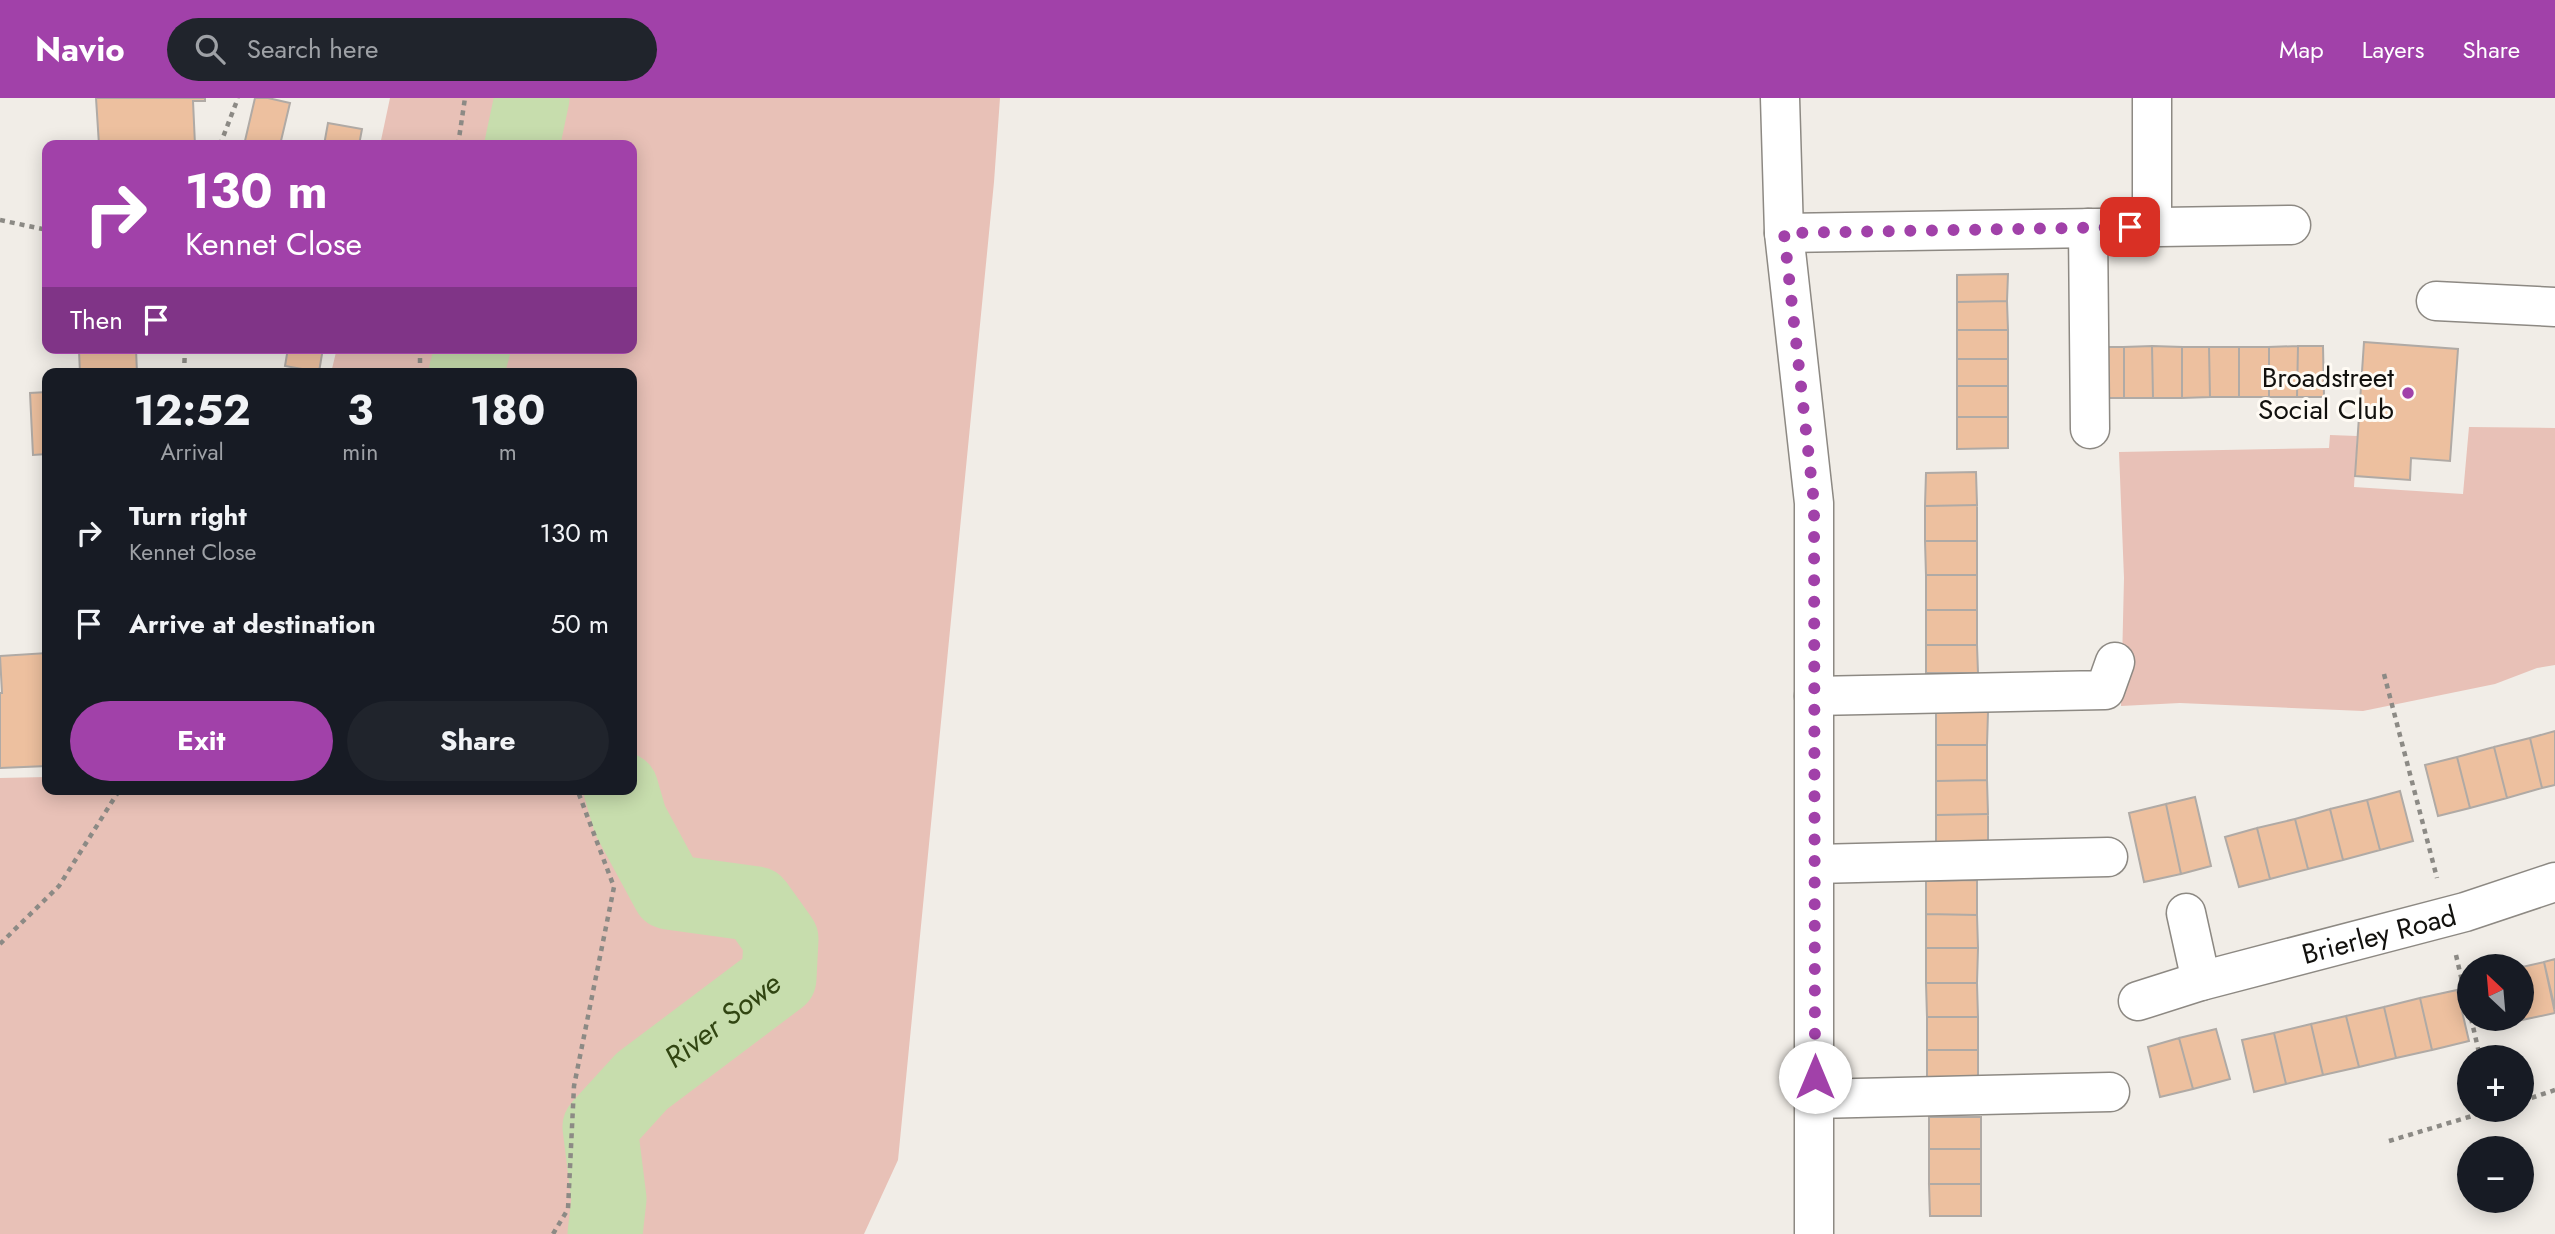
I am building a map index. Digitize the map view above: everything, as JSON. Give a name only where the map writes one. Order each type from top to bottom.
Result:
[{"type":"street","points":[[1780,98],[1784,233],[1814,503],[1814,1234]]},
{"type":"street","points":[[2152,98],[2152,227]]},
{"type":"street","points":[[1784,233],[2291,225]]},
{"type":"street","points":[[2088,228],[2090,429]]},
{"type":"street","points":[[2436,301],[2555,307]]},
{"type":"street","points":[[1814,696],[2105,690],[2115,662]]},
{"type":"street","points":[[1815,864],[2108,857]]},
{"type":"street","name":"Brierley Road","points":[[2138,1001],[2201,981],[2447,917],[2555,882]]},
{"type":"street","points":[[2186,913],[2201,981]]},
{"type":"street","points":[[1815,1099],[2110,1092]]},
{"type":"path","points":[[222,140],[237,98]]},
{"type":"path","points":[[459,140],[465,98]]},
{"type":"path","points":[[0,220],[42,229]]},
{"type":"path","points":[[2384,674],[2457,960]]},
{"type":"path","points":[[0,944],[59,886],[116,795]]},
{"type":"path","points":[[553,1234],[568,1209],[574,1086],[614,887],[579,795]]},
{"type":"path","points":[[2534,1097],[2555,1090]]},
{"type":"path","points":[[2389,1141],[2457,1121]]},
{"type":"shaded area","points":[[390,98],[1000,98],[898,1160],[864,1234],[0,1234],[0,778],[42,777],[42,795],[637,795],[637,368],[332,368],[336,354],[637,354],[637,140],[381,140]]},
{"type":"shaded area","points":[[2469,427],[2555,428],[2555,665],[2537,668],[2495,684],[2363,711],[2180,703],[2121,706],[2124,578],[2119,452],[2329,448],[2330,435],[2357,436],[2354,487],[2463,494]]},
{"type":"building","points":[[96,98],[205,98],[205,101],[193,101],[195,140],[99,140]]},
{"type":"building","points":[[255,98],[290,103],[281,140],[245,140]]},
{"type":"building","points":[[328,123],[362,129],[360,140],[325,140]]},
{"type":"building","points":[[2008,274],[2007,301],[1957,302],[1957,275]]},
{"type":"building","points":[[2007,301],[2008,330],[1957,330],[1957,302]]},
{"type":"building","points":[[1957,330],[2008,330],[2008,359],[1957,359]]},
{"type":"building","name":"Broadstreet Social Club","points":[[2364,342],[2458,349],[2450,461],[2411,458],[2410,480],[2355,476]]},
{"type":"building","points":[[2152,346],[2153,398],[2124,398],[2124,347]]},
{"type":"building","points":[[2152,346],[2182,347],[2182,398],[2153,398]]},
{"type":"building","points":[[2298,346],[2323,346],[2324,397],[2297,397]]},
{"type":"building","points":[[2298,346],[2297,397],[2269,397],[2269,347]]},
{"type":"building","points":[[2097,347],[2124,347],[2124,398],[2097,398]]},
{"type":"building","points":[[2182,347],[2209,347],[2210,397],[2182,398]]},
{"type":"building","points":[[2209,347],[2239,347],[2239,397],[2210,397]]},
{"type":"building","points":[[2239,347],[2269,347],[2269,397],[2239,397]]},
{"type":"building","points":[[79,354],[136,354],[137,368],[80,368]]},
{"type":"building","points":[[287,354],[322,354],[320,368],[285,366]]},
{"type":"building","points":[[1957,359],[2008,359],[2008,386],[1957,386]]},
{"type":"building","points":[[1957,386],[2008,386],[2008,417],[1957,417]]},
{"type":"building","points":[[42,392],[42,454],[33,455],[30,393]]},
{"type":"building","points":[[1957,417],[2008,417],[2008,448],[1957,449]]},
{"type":"building","points":[[1976,472],[1977,505],[1925,506],[1926,473]]},
{"type":"building","points":[[1977,505],[1977,541],[1925,541],[1925,506]]},
{"type":"building","points":[[1925,541],[1977,541],[1977,575],[1926,575]]},
{"type":"building","points":[[1926,575],[1977,575],[1977,610],[1926,610]]},
{"type":"building","points":[[1926,610],[1977,610],[1977,645],[1926,645]]},
{"type":"building","points":[[1926,645],[1977,645],[1978,673],[1926,673]]},
{"type":"building","points":[[42,653],[42,766],[0,768],[0,656]]},
{"type":"building","points":[[1936,712],[1988,712],[1987,745],[1936,745]]},
{"type":"building","points":[[2555,731],[2555,785],[2542,788],[2530,738]]},
{"type":"building","points":[[2530,738],[2542,788],[2507,798],[2494,747]]},
{"type":"building","points":[[1936,745],[1987,745],[1987,780],[1936,781]]},
{"type":"building","points":[[2494,747],[2507,798],[2470,808],[2457,757]]},
{"type":"building","points":[[2457,757],[2470,808],[2438,816],[2425,765]]},
{"type":"building","points":[[1987,780],[1988,814],[1936,815],[1936,781]]},
{"type":"building","points":[[2400,791],[2413,841],[2380,850],[2367,800]]},
{"type":"building","points":[[2195,797],[2211,866],[2181,874],[2166,804]]},
{"type":"building","points":[[2367,800],[2380,850],[2343,860],[2330,809]]},
{"type":"building","points":[[2166,804],[2181,874],[2144,882],[2129,813]]},
{"type":"building","points":[[2330,809],[2343,860],[2308,869],[2295,819]]},
{"type":"building","points":[[1988,814],[1988,849],[1936,849],[1936,815]]},
{"type":"building","points":[[2295,819],[2308,869],[2270,879],[2257,828]]},
{"type":"building","points":[[2257,828],[2270,879],[2239,887],[2225,837]]},
{"type":"building","points":[[1977,880],[1977,915],[1926,914],[1926,881]]},
{"type":"building","points":[[1926,914],[1977,915],[1978,948],[1926,948]]},
{"type":"building","points":[[1926,948],[1978,948],[1977,983],[1926,983]]},
{"type":"building","points":[[2555,959],[2555,1009],[2544,962]]},
{"type":"building","points":[[2544,962],[2555,1013],[2534,1017],[2534,964]]},
{"type":"building","points":[[1926,983],[1977,983],[1978,1017],[1927,1017]]},
{"type":"building","points":[[2457,990],[2457,1031],[2467,1031],[2469,1041],[2432,1050],[2420,998]]},
{"type":"building","points":[[2420,998],[2432,1050],[2396,1058],[2384,1007]]},
{"type":"building","points":[[2384,1007],[2396,1058],[2359,1067],[2346,1016]]},
{"type":"building","points":[[2346,1016],[2359,1067],[2323,1075],[2311,1024]]},
{"type":"building","points":[[1927,1017],[1978,1017],[1978,1050],[1927,1050]]},
{"type":"building","points":[[2311,1024],[2323,1075],[2286,1084],[2274,1033]]},
{"type":"building","points":[[2216,1029],[2230,1079],[2193,1089],[2179,1038]]},
{"type":"building","points":[[2274,1033],[2286,1084],[2254,1092],[2242,1040]]},
{"type":"building","points":[[2179,1038],[2193,1089],[2160,1097],[2148,1047]]},
{"type":"building","points":[[1927,1050],[1978,1050],[1978,1081],[1927,1081]]},
{"type":"building","points":[[1929,1117],[1981,1117],[1981,1149],[1929,1149]]},
{"type":"building","points":[[1929,1149],[1981,1149],[1981,1184],[1929,1184]]},
{"type":"building","points":[[1929,1184],[1981,1184],[1981,1216],[1930,1216]]},
{"type":"waterway","name":"River Sowe","points":[[523,140],[532,98]]},
{"type":"waterway","name":"River Sowe","points":[[467,368],[471,354]]},
{"type":"waterway","name":"River Sowe","points":[[605,1234],[609,1199],[600,1127],[642,1081],[779,978],[781,939],[756,904],[669,892],[630,820],[623,795]]},
{"type":"place","name":"Broadstreet Social Club","points":[[2408,393]]},
{"type":"route","points":[[1815,1077],[1814,503],[1784,233],[2130,227]]}]
